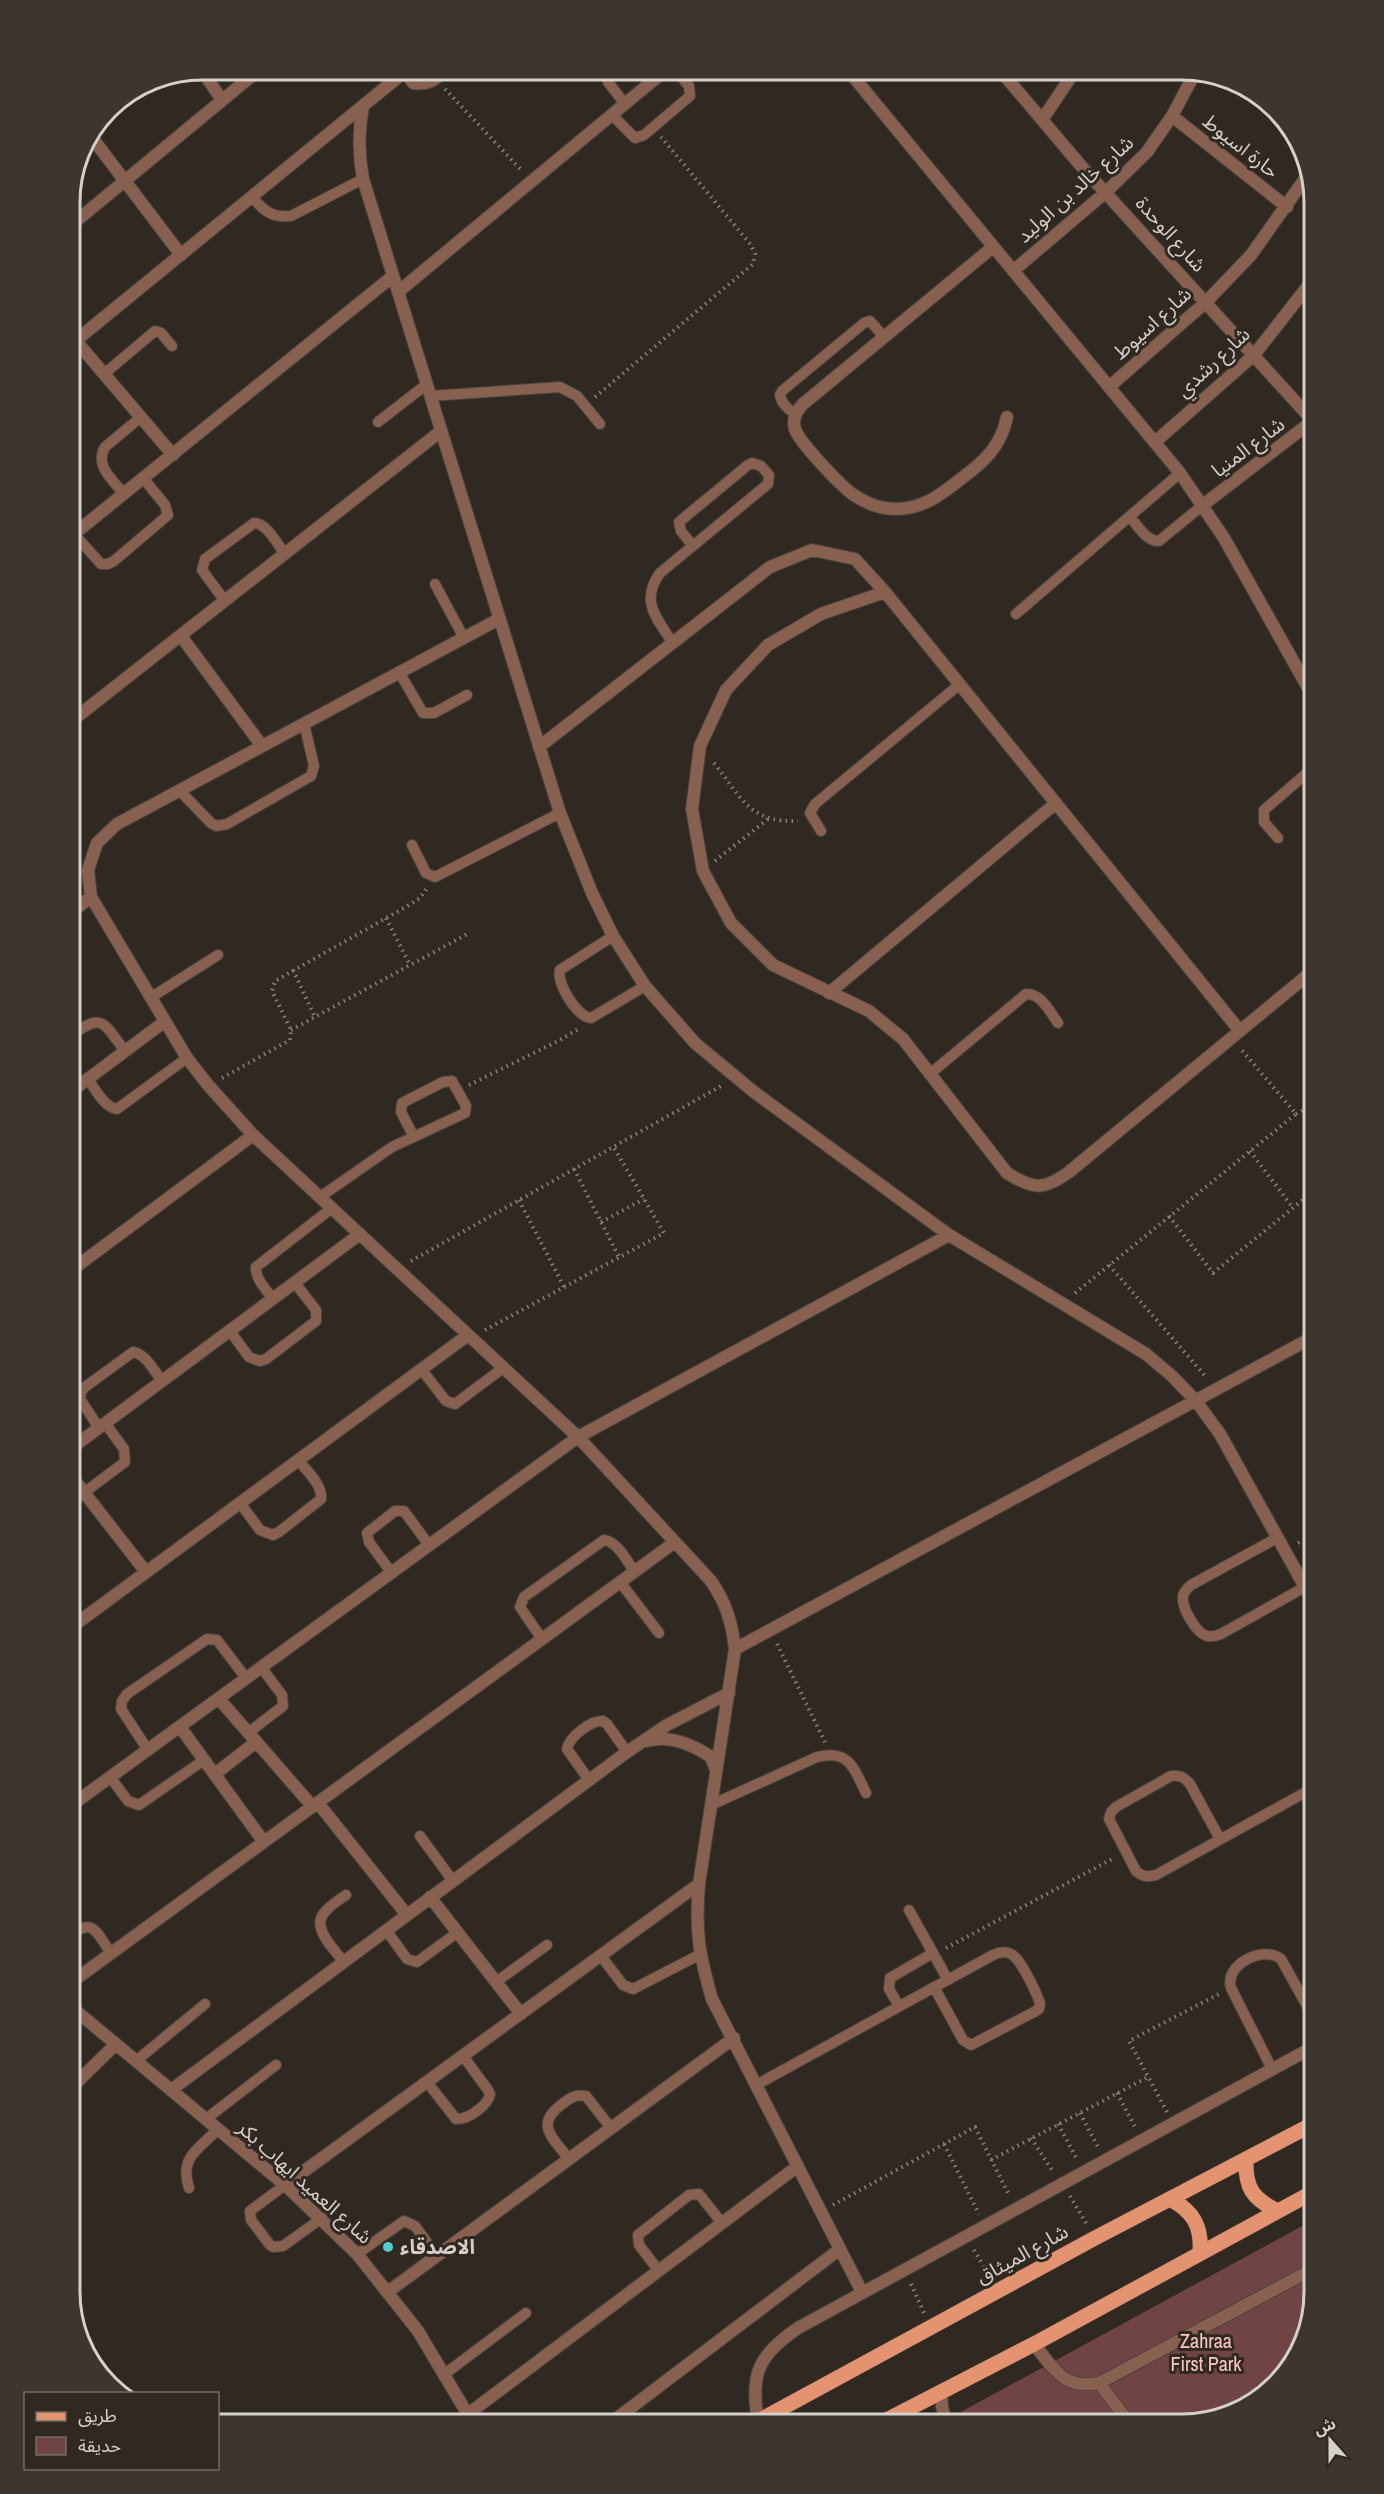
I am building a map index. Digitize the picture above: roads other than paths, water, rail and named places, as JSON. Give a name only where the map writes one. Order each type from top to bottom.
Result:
[{"type":"main road","name":"شارع الميثاق","points":[[772,2414],[1304,2129]]},
{"type":"main road","points":[[1246,2159],[1245,2176],[1251,2192],[1263,2204],[1278,2211]]},
{"type":"main road","points":[[898,2414],[1034,2344],[1304,2197]]},
{"type":"main road","points":[[1170,2199],[1185,2207],[1196,2220],[1201,2236],[1200,2253]]},
{"type":"street","points":[[208,80],[222,100]]},
{"type":"street","points":[[80,218],[247,80]]},
{"type":"street","points":[[80,337],[395,80]]},
{"type":"street","points":[[398,292],[654,80]]},
{"type":"street","points":[[856,80],[1180,474],[1224,538],[1304,680]]},
{"type":"street","name":"شارع الوحدة","points":[[1008,80],[1106,192],[1304,410]]},
{"type":"street","points":[[1042,120],[1069,80]]},
{"type":"street","name":"شارع خالد بن الوليد","points":[[1013,271],[1106,192],[1147,152],[1172,116],[1191,80]]},
{"type":"street","points":[[363,106],[358,130],[358,154],[363,178],[560,813],[592,893],[613,936],[645,986],[695,1043],[736,1077],[949,1235],[1146,1354],[1172,1376],[1196,1401],[1220,1434],[1304,1585]]},
{"type":"street","name":"حارة اسيوط","points":[[1172,116],[1287,207]]},
{"type":"street","points":[[95,142],[181,255]]},
{"type":"street","name":"شارع اسيوط","points":[[1109,387],[1206,302],[1251,255],[1303,183]]},
{"type":"street","points":[[993,247],[803,404],[794,420],[797,434],[839,483],[855,497],[875,506],[896,509],[917,506],[936,498],[982,463],[999,442],[1007,417]]},
{"type":"street","points":[[80,530],[393,276]]},
{"type":"street","name":"شارع رشدي","points":[[1155,442],[1254,355],[1304,291]]},
{"type":"street","points":[[80,350],[104,374],[173,454]]},
{"type":"street","name":"شارع المنيا","points":[[1203,505],[1304,429]]},
{"type":"street","points":[[80,714],[441,431]]},
{"type":"street","points":[[539,747],[770,567],[812,550],[855,559],[885,592],[1056,803],[1236,1034]]},
{"type":"street","points":[[885,592],[821,614],[768,645],[726,690],[700,746],[692,809],[703,871],[731,923],[773,965],[869,1011],[903,1039],[1007,1173],[1027,1186],[1050,1185],[1069,1172],[1304,978]]},
{"type":"street","points":[[499,619],[117,824],[97,843],[88,870],[91,897],[164,1022],[208,1085],[253,1135],[578,1437],[711,1581],[724,1601],[732,1624],[735,1649],[699,1884],[696,1920],[699,1955],[712,1999],[734,2038],[862,2292]]},
{"type":"street","points":[[181,636],[262,746]]},
{"type":"street","points":[[829,993],[1056,803]]},
{"type":"street","points":[[80,906],[91,897]]},
{"type":"street","points":[[80,1083],[164,1022]]},
{"type":"street","points":[[80,1264],[253,1135]]},
{"type":"street","points":[[80,1442],[360,1234]]},
{"type":"street","points":[[80,1799],[578,1437],[949,1235]]},
{"type":"street","points":[[80,1621],[469,1336]]},
{"type":"street","points":[[735,1649],[1304,1342]]},
{"type":"street","points":[[80,1487],[147,1572]]},
{"type":"street","points":[[80,1976],[675,1542]]},
{"type":"street","points":[[171,2090],[632,1748],[667,1725],[729,1693]]},
{"type":"street","points":[[219,1699],[315,1805],[407,1915]]},
{"type":"street","points":[[180,1727],[264,1842]]},
{"type":"street","points":[[215,1774],[252,1738]]},
{"type":"street","points":[[632,1748],[650,1740],[677,1741],[711,1757],[716,1772]]},
{"type":"street","points":[[285,2185],[699,1884]]},
{"type":"street","points":[[430,1897],[521,2014]]},
{"type":"street","name":"شارع العميد ايهاب بكر","points":[[80,2014],[285,2185],[357,2254],[388,2291],[446,2373],[468,2414]]},
{"type":"street","points":[[388,2291],[734,2038]]},
{"type":"street","points":[[80,2079],[116,2044]]},
{"type":"street","points":[[754,2414],[753,2394],[759,2367],[774,2343],[862,2292],[1304,2052]]},
{"type":"street","points":[[477,2414],[659,2271],[798,2166]]},
{"type":"street","points":[[622,2414],[840,2249]]},
{"type":"street","points":[[1034,2344],[1059,2374],[1071,2383],[1085,2386],[1099,2383],[1304,2274]]},
{"type":"street","points":[[1099,2383],[1123,2414]]},
{"type":"street","points":[[941,2391],[944,2414]]},
{"type":"lane","points":[[411,80],[413,84],[421,86],[436,80]]},
{"type":"lane","points":[[608,80],[625,104]]},
{"type":"lane","points":[[612,115],[635,138],[640,138],[690,96],[689,86],[684,80]]},
{"type":"lane","points":[[252,197],[265,212],[273,216],[291,216],[363,178]]},
{"type":"lane","points":[[796,413],[790,411],[781,400],[782,391],[864,322],[870,321],[884,337]]},
{"type":"lane","points":[[104,374],[155,332],[161,333],[172,346]]},
{"type":"lane","points":[[378,422],[428,390],[560,387],[570,390],[600,424]]},
{"type":"lane","points":[[124,494],[103,468],[101,454],[105,447],[141,417]]},
{"type":"lane","points":[[672,642],[652,611],[649,598],[652,584],[660,573],[693,546],[768,484],[769,475],[761,466],[752,463],[748,465],[680,522],[681,531],[693,546]]},
{"type":"lane","points":[[1016,614],[1180,474]]},
{"type":"lane","points":[[80,544],[95,560],[101,564],[108,564],[165,520],[168,510],[144,478]]},
{"type":"lane","points":[[1130,517],[1148,538],[1159,541],[1203,505]]},
{"type":"lane","points":[[225,601],[202,570],[205,559],[254,523],[259,523],[264,527],[285,554]]},
{"type":"lane","points":[[435,584],[464,638]]},
{"type":"lane","points":[[399,672],[423,713],[434,713],[467,695]]},
{"type":"lane","points":[[821,831],[810,813],[815,804],[960,684]]},
{"type":"lane","points":[[179,790],[212,824],[222,826],[227,824],[311,776],[314,766],[304,723]]},
{"type":"lane","points":[[1278,838],[1264,822],[1262,816],[1264,810],[1304,775]]},
{"type":"lane","points":[[412,846],[430,877],[439,876],[560,813]]},
{"type":"lane","points":[[613,936],[560,970],[558,976],[579,1013],[591,1018],[645,986]]},
{"type":"lane","points":[[150,998],[218,955]]},
{"type":"lane","points":[[931,1073],[1026,994],[1038,997],[1058,1023]]},
{"type":"lane","points":[[80,1029],[88,1023],[103,1023],[125,1051]]},
{"type":"lane","points":[[88,1079],[107,1104],[117,1109],[187,1058]]},
{"type":"lane","points":[[321,1197],[392,1147],[414,1137],[465,1113],[466,1106],[452,1082],[447,1080],[402,1103],[401,1112],[414,1137]]},
{"type":"lane","points":[[273,1299],[258,1279],[255,1273],[256,1267],[332,1208]]},
{"type":"lane","points":[[230,1331],[254,1361],[266,1359],[316,1321],[316,1310],[295,1282]]},
{"type":"lane","points":[[80,1496],[125,1462],[124,1449],[80,1399],[81,1392],[93,1380],[133,1352],[144,1357],[162,1381]]},
{"type":"lane","points":[[421,1369],[446,1401],[455,1404],[503,1368]]},
{"type":"lane","points":[[240,1503],[260,1530],[273,1534],[279,1532],[321,1499],[319,1488],[298,1460]]},
{"type":"lane","points":[[391,1572],[369,1542],[367,1533],[395,1511],[404,1511],[429,1545]]},
{"type":"lane","points":[[1277,1538],[1191,1585],[1185,1591],[1182,1599],[1198,1631],[1205,1636],[1221,1634],[1304,1588]]},
{"type":"lane","points":[[542,1639],[520,1607],[524,1597],[604,1540],[611,1541],[615,1545],[634,1571]]},
{"type":"lane","points":[[620,1582],[659,1633]]},
{"type":"lane","points":[[148,1750],[121,1709],[122,1701],[127,1694],[207,1639],[217,1640],[246,1678]]},
{"type":"lane","points":[[252,1738],[283,1706],[282,1695],[261,1667]]},
{"type":"lane","points":[[589,1780],[567,1749],[571,1739],[598,1720],[603,1721],[632,1748]]},
{"type":"lane","points":[[711,1805],[817,1757],[831,1754],[844,1758],[854,1768],[866,1793]]},
{"type":"lane","points":[[110,1777],[128,1801],[139,1805],[204,1760]]},
{"type":"lane","points":[[1220,1839],[1190,1784],[1179,1775],[1171,1776],[1111,1812],[1109,1819],[1136,1871],[1149,1877],[1220,1839],[1304,1792]]},
{"type":"lane","points":[[420,1836],[453,1881]]},
{"type":"lane","points":[[344,1962],[320,1928],[320,1919],[324,1912],[346,1895]]},
{"type":"lane","points":[[909,1910],[948,1980]]},
{"type":"lane","points":[[80,1928],[88,1926],[93,1928],[111,1953]]},
{"type":"lane","points":[[386,1930],[407,1959],[417,1962],[458,1932]]},
{"type":"lane","points":[[496,1982],[547,1946]]},
{"type":"lane","points":[[756,2085],[934,1987],[1001,1952],[1010,1953],[1017,1958],[1038,1998],[1039,2009],[972,2045],[963,2040],[934,1987]]},
{"type":"lane","points":[[899,2006],[889,1989],[890,1978],[933,1954]]},
{"type":"lane","points":[[1272,2070],[1231,1988],[1230,1976],[1238,1966],[1260,1954],[1275,1954],[1281,1959],[1304,2000]]},
{"type":"lane","points":[[601,1956],[623,1985],[633,1989],[699,1955]]},
{"type":"lane","points":[[136,2061],[205,2004]]},
{"type":"lane","points":[[427,2082],[456,2119],[466,2118],[480,2108],[487,2102],[490,2094],[463,2056]]},
{"type":"lane","points":[[206,2119],[276,2065]]},
{"type":"lane","points":[[569,2159],[549,2133],[547,2119],[550,2112],[572,2096],[579,2094],[586,2096],[611,2128]]},
{"type":"lane","points":[[189,2188],[184,2174],[188,2160],[218,2129]]},
{"type":"lane","points":[[285,2185],[250,2211],[251,2220],[270,2245],[279,2248],[322,2218]]},
{"type":"lane","points":[[659,2271],[639,2245],[638,2235],[679,2202],[694,2193],[699,2194],[722,2223]]},
{"type":"lane","points":[[357,2254],[404,2221],[415,2226],[437,2256]]},
{"type":"lane","points":[[446,2373],[526,2313]]},
{"type":"place","name":"الاصدقاء","points":[[388,2247]]},
{"type":"park label","name":"Zahraa First Park","points":[[1206,2352]]}]
